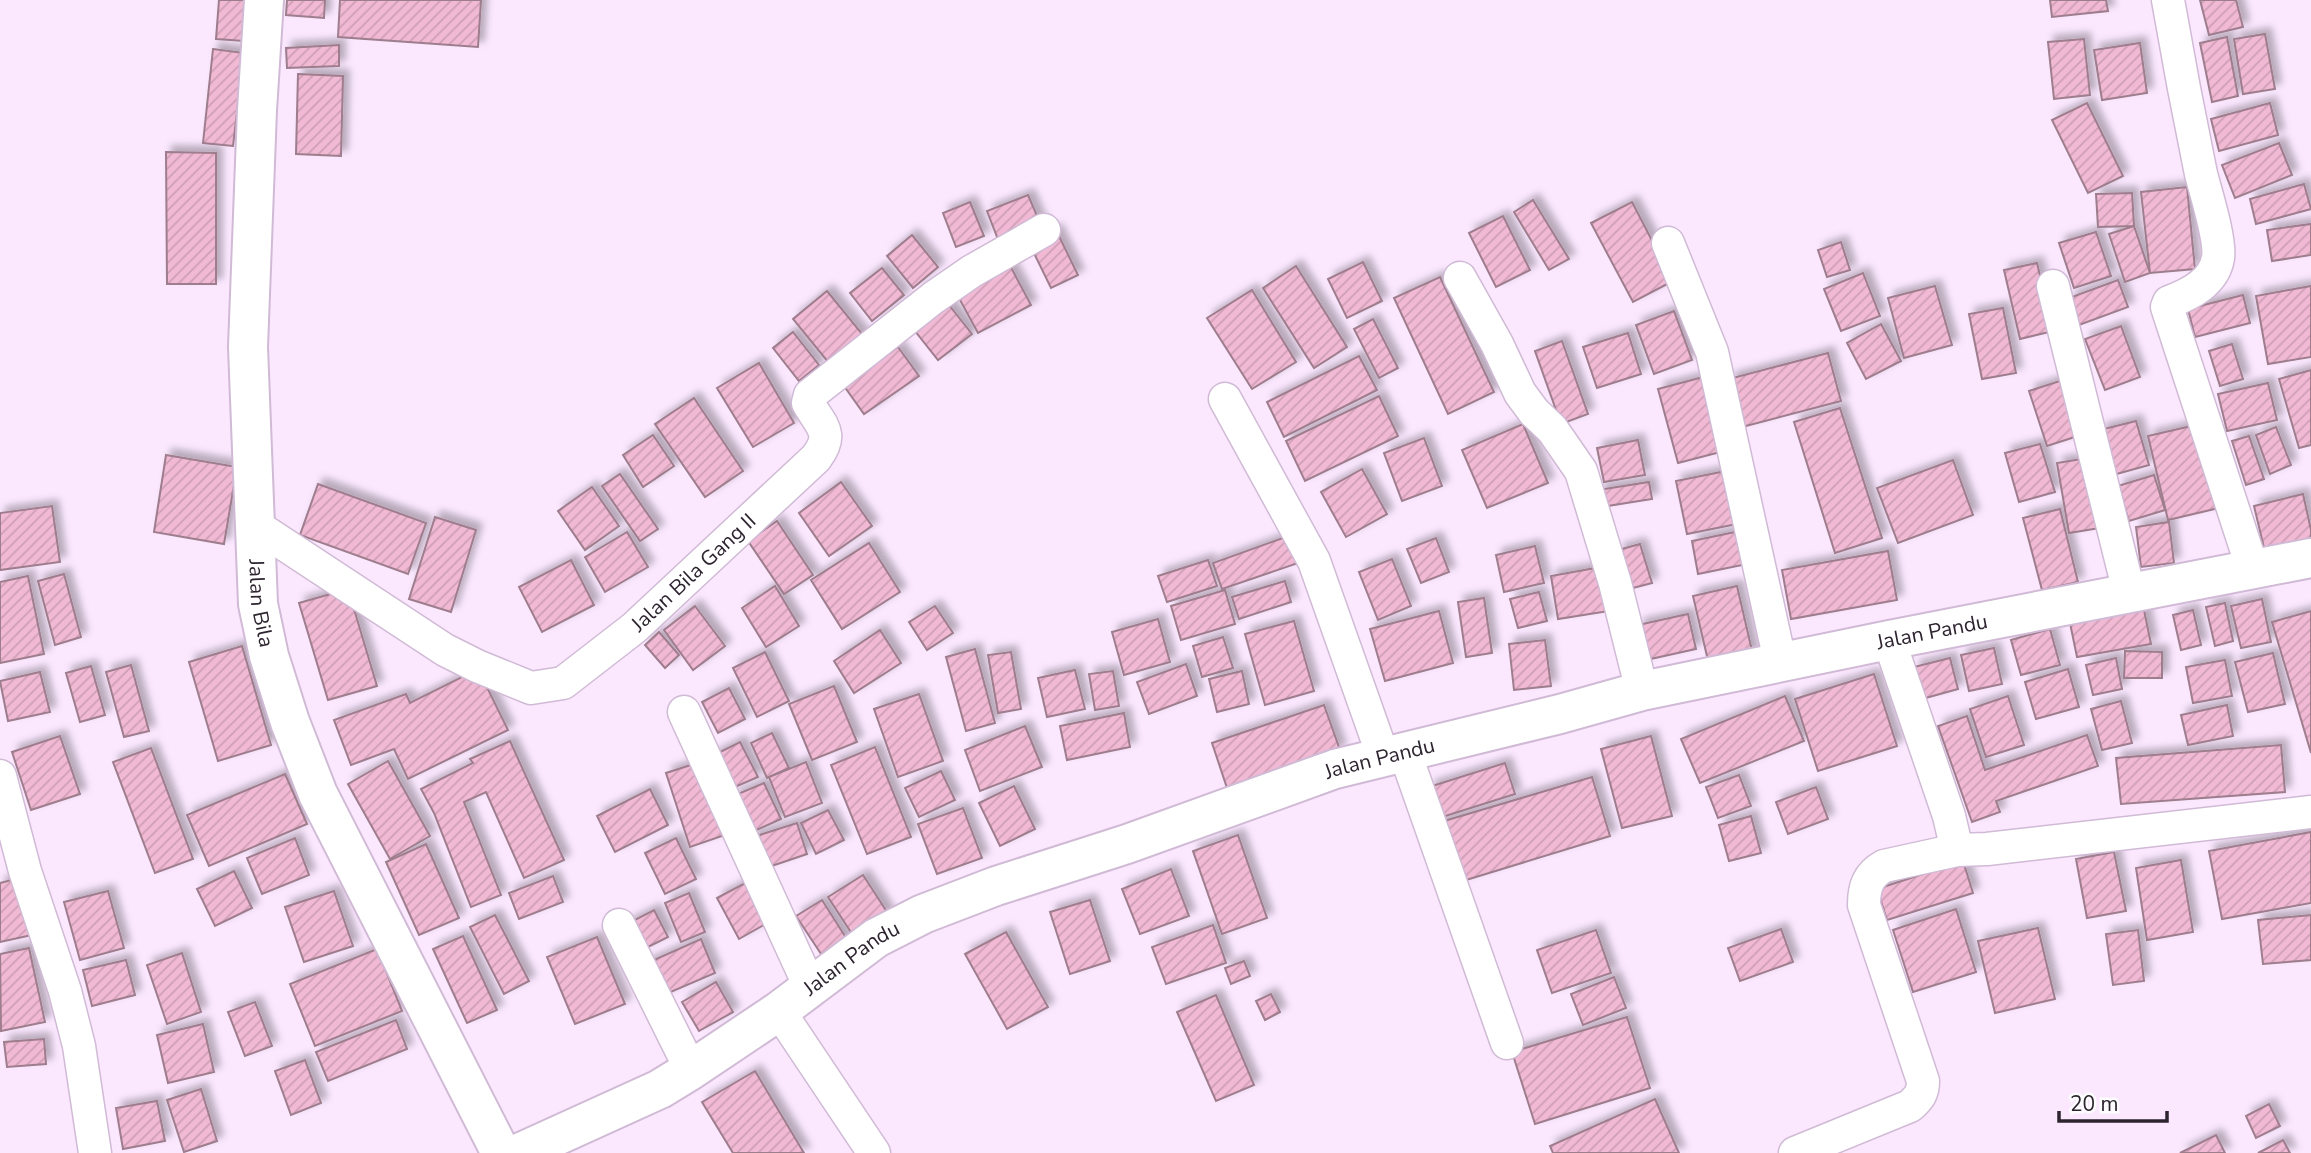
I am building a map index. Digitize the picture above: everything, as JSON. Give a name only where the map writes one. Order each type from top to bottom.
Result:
[{"type":"main road","name":"Jalan Bila","points":[[264,0],[248,347],[258,604],[269,656],[294,734],[318,794],[501,1153]]},
{"type":"main road","name":"Jalan Pandu","points":[[519,1153],[660,1089],[779,1011],[876,939],[923,914],[996,886],[1127,844],[1335,769],[1643,691],[1780,661],[2311,558]]},
{"type":"street","points":[[2168,0],[2194,141],[2219,251],[2211,276],[2203,285],[2169,302],[2167,307],[2253,570]]},
{"type":"street","name":"Jalan Bila Gang II","points":[[255,525],[445,650],[466,661],[531,688],[562,683],[634,628],[816,457],[826,440],[826,431],[808,403],[810,395],[933,298],[972,271],[1044,230]]},
{"type":"street","points":[[1668,243],[1712,352],[1780,661]]},
{"type":"street","points":[[1460,278],[1497,344],[1520,393],[1534,412],[1552,429],[1581,471],[1643,691]]},
{"type":"street","points":[[2053,286],[2129,592]]},
{"type":"street","points":[[1225,399],[1314,561],[1394,755],[1507,1044]]},
{"type":"street","points":[[1889,639],[1949,816],[1957,850]]},
{"type":"street","points":[[684,712],[810,987]]},
{"type":"street","points":[[0,776],[25,872],[65,991],[76,1035],[95,1153]]},
{"type":"street","points":[[1795,1153],[1910,1106],[1923,1090],[1923,1081],[1864,905],[1868,880],[1875,871],[1884,866],[1957,850],[1987,849],[2311,812]]},
{"type":"street","points":[[620,925],[691,1070]]},
{"type":"street","points":[[779,1011],[874,1153]]},
{"type":"building","points":[[219,0],[247,0],[244,41],[216,39]]},
{"type":"building","points":[[287,0],[325,0],[324,18],[286,15]]},
{"type":"building","points":[[340,0],[481,0],[478,47],[338,37]]},
{"type":"building","points":[[2050,0],[2106,0],[2108,11],[2052,17]]},
{"type":"building","points":[[2200,0],[2236,0],[2243,27],[2209,35]]},
{"type":"building","points":[[2265,34],[2275,89],[2243,94],[2234,39]]},
{"type":"building","points":[[2227,37],[2238,96],[2212,102],[2200,43]]},
{"type":"building","points":[[2084,39],[2090,95],[2054,99],[2048,42]]},
{"type":"building","points":[[2140,43],[2147,93],[2102,100],[2094,50]]},
{"type":"building","points":[[339,45],[339,66],[287,68],[286,48]]},
{"type":"building","points":[[213,49],[244,53],[233,146],[203,143]]},
{"type":"building","points":[[298,74],[343,76],[341,156],[296,154]]},
{"type":"building","points":[[2087,103],[2123,176],[2088,193],[2052,120]]},
{"type":"building","points":[[2270,103],[2278,135],[2219,151],[2211,119]]},
{"type":"building","points":[[2279,143],[2292,175],[2235,198],[2222,165]]},
{"type":"building","points":[[166,152],[216,153],[216,284],[167,284]]},
{"type":"building","points":[[2304,184],[2311,209],[2256,224],[2250,199]]},
{"type":"building","points":[[2187,187],[2195,269],[2150,273],[2141,192]]},
{"type":"building","points":[[2132,193],[2134,226],[2098,227],[2096,194]]},
{"type":"building","points":[[1028,195],[1041,225],[999,242],[987,211]]},
{"type":"building","points":[[1533,200],[1569,259],[1549,270],[1514,212]]},
{"type":"building","points":[[970,202],[984,236],[956,247],[943,213]]},
{"type":"building","points":[[1632,202],[1673,281],[1633,302],[1591,223]]},
{"type":"building","points":[[1503,216],[1530,270],[1496,287],[1469,233]]},
{"type":"building","points":[[2311,224],[2311,255],[2272,261],[2267,230]]},
{"type":"building","points":[[2134,226],[2150,273],[2125,282],[2109,234]]},
{"type":"building","points":[[1056,230],[1078,275],[1051,288],[1029,243]]},
{"type":"building","points":[[2096,232],[2111,276],[2074,288],[2059,243]]},
{"type":"building","points":[[912,235],[938,267],[913,288],[887,256]]},
{"type":"building","points":[[1841,242],[1850,270],[1827,277],[1818,250]]},
{"type":"building","points":[[1007,260],[1031,305],[978,333],[954,289]]},
{"type":"building","points":[[1363,262],[1382,301],[1347,318],[1328,279]]},
{"type":"building","points":[[2037,263],[2053,331],[2020,339],[2004,270]]},
{"type":"building","points":[[1296,266],[1347,347],[1314,368],[1263,288]]},
{"type":"building","points":[[882,268],[904,295],[872,321],[850,293]]},
{"type":"building","points":[[1863,273],[1880,316],[1841,331],[1824,289]]},
{"type":"building","points":[[1440,277],[1494,392],[1448,414],[1394,298]]},
{"type":"building","points":[[2118,280],[2128,307],[2079,325],[2069,298]]},
{"type":"building","points":[[1935,286],[1952,345],[1904,358],[1888,298]]},
{"type":"building","points":[[2311,286],[2311,357],[2268,364],[2256,296]]},
{"type":"building","points":[[1252,290],[1296,362],[1252,389],[1207,318]]},
{"type":"building","points":[[827,291],[867,340],[833,368],[793,319]]},
{"type":"building","points":[[2243,295],[2250,323],[2195,337],[2188,309]]},
{"type":"building","points":[[945,300],[972,334],[938,360],[911,326]]},
{"type":"building","points":[[2003,308],[2016,373],[1982,379],[1969,314]]},
{"type":"building","points":[[1674,311],[1692,360],[1654,374],[1636,325]]},
{"type":"building","points":[[1373,319],[1398,368],[1379,378],[1354,329]]},
{"type":"building","points":[[1881,324],[1901,361],[1866,379],[1847,343]]},
{"type":"building","points":[[2121,326],[2140,377],[2105,390],[2085,339]]},
{"type":"building","points":[[793,332],[819,365],[799,381],[773,348]]},
{"type":"building","points":[[1628,333],[1641,374],[1597,388],[1583,347]]},
{"type":"building","points":[[1562,341],[1588,414],[1561,424],[1535,351]]},
{"type":"building","points":[[2232,344],[2243,379],[2220,386],[2209,351]]},
{"type":"building","points":[[898,347],[919,376],[864,414],[844,386]]},
{"type":"building","points":[[1828,353],[1841,401],[1742,427],[1729,379]]},
{"type":"building","points":[[1359,356],[1377,390],[1284,437],[1267,402]]},
{"type":"building","points":[[759,363],[794,423],[753,447],[717,388]]},
{"type":"building","points":[[2311,370],[2311,445],[2299,448],[2279,379]]},
{"type":"building","points":[[1707,376],[1728,450],[1678,463],[1658,389]]},
{"type":"building","points":[[2066,379],[2084,434],[2047,446],[2029,391]]},
{"type":"building","points":[[2268,383],[2277,420],[2227,431],[2218,394]]},
{"type":"building","points":[[1379,396],[1398,436],[1305,481],[1286,441]]},
{"type":"building","points":[[694,398],[743,471],[705,497],[655,424]]},
{"type":"building","points":[[1840,408],[1882,538],[1835,553],[1794,422]]},
{"type":"building","points":[[2136,421],[2149,465],[2113,475],[2100,430]]},
{"type":"building","points":[[1523,424],[1548,483],[1487,508],[1462,450]]},
{"type":"building","points":[[2200,424],[2219,508],[2168,520],[2148,436]]},
{"type":"building","points":[[2276,427],[2291,465],[2270,474],[2256,435]]},
{"type":"building","points":[[653,435],[674,466],[643,487],[623,455]]},
{"type":"building","points":[[2249,436],[2264,479],[2246,485],[2232,441]]},
{"type":"building","points":[[1424,438],[1442,486],[1402,501],[1384,453]]},
{"type":"building","points":[[1638,440],[1645,475],[1604,482],[1597,448]]},
{"type":"building","points":[[2040,444],[2055,492],[2019,502],[2005,453]]},
{"type":"building","points":[[166,455],[237,467],[224,544],[154,532]]},
{"type":"building","points":[[2088,458],[2100,528],[2069,533],[2057,463]]},
{"type":"building","points":[[1953,460],[1973,515],[1898,543],[1877,488]]},
{"type":"building","points":[[1362,469],[1387,514],[1346,537],[1321,492]]},
{"type":"building","points":[[1726,471],[1737,524],[1687,534],[1676,481]]},
{"type":"building","points":[[620,474],[658,529],[640,541],[602,486]]},
{"type":"building","points":[[2154,475],[2165,510],[2129,521],[2118,486]]},
{"type":"building","points":[[841,482],[872,526],[829,556],[799,513]]},
{"type":"building","points":[[1649,482],[1652,499],[1601,507],[1598,490]]},
{"type":"building","points":[[318,484],[426,523],[408,574],[300,535]]},
{"type":"building","points":[[592,487],[619,526],[585,550],[558,511]]},
{"type":"building","points":[[2303,494],[2311,541],[2265,552],[2254,506]]},
{"type":"building","points":[[52,506],[60,562],[0,570],[0,513]]},
{"type":"building","points":[[2060,509],[2078,582],[2042,590],[2023,518]]},
{"type":"building","points":[[435,517],[476,530],[451,612],[409,599]]},
{"type":"building","points":[[777,521],[813,575],[784,594],[748,541]]},
{"type":"building","points":[[2169,522],[2174,563],[2141,567],[2136,527]]},
{"type":"building","points":[[1740,531],[1747,564],[1698,574],[1692,541]]},
{"type":"building","points":[[627,532],[648,567],[605,592],[585,557]]},
{"type":"building","points":[[1294,534],[1304,561],[1222,589],[1213,563]]},
{"type":"building","points":[[1436,538],[1449,572],[1421,583],[1407,549]]},
{"type":"building","points":[[869,543],[900,592],[842,629],[811,580]]},
{"type":"building","points":[[1640,544],[1652,583],[1629,589],[1618,550]]},
{"type":"building","points":[[1535,546],[1544,583],[1504,592],[1496,555]]},
{"type":"building","points":[[1888,551],[1897,600],[1791,619],[1782,570]]},
{"type":"building","points":[[1392,559],[1411,606],[1378,620],[1359,572]]},
{"type":"building","points":[[571,560],[594,605],[542,632],[519,587]]},
{"type":"building","points":[[1208,560],[1217,586],[1167,602],[1158,576]]},
{"type":"building","points":[[1601,567],[1609,611],[1558,619],[1551,576]]},
{"type":"building","points":[[64,574],[81,637],[55,645],[38,581]]},
{"type":"building","points":[[28,576],[44,654],[0,663],[0,582]]},
{"type":"building","points":[[1285,581],[1291,602],[1239,619],[1232,597]]},
{"type":"building","points":[[775,586],[799,626],[766,647],[742,608]]},
{"type":"building","points":[[1737,586],[1753,655],[1709,665],[1693,596]]},
{"type":"building","points":[[348,589],[377,686],[328,700],[299,603]]},
{"type":"building","points":[[1225,590],[1235,624],[1181,640],[1171,606]]},
{"type":"building","points":[[1539,592],[1547,621],[1518,628],[1510,599]]},
{"type":"building","points":[[1484,598],[1492,653],[1466,657],[1458,602]]},
{"type":"building","points":[[2262,599],[2271,642],[2241,648],[2231,606]]},
{"type":"building","points":[[2225,603],[2233,641],[2215,646],[2206,607]]},
{"type":"building","points":[[695,606],[725,646],[693,670],[664,630]]},
{"type":"building","points":[[935,606],[953,633],[927,650],[909,622]]},
{"type":"building","points":[[2144,610],[2151,644],[2077,657],[2070,623]]},
{"type":"building","points":[[2193,610],[2201,645],[2181,650],[2173,615]]},
{"type":"building","points":[[1439,611],[1453,663],[1385,681],[1370,629]]},
{"type":"building","points":[[2311,611],[2311,753],[2272,622]]},
{"type":"building","points":[[1688,614],[1696,649],[1646,660],[1638,625]]},
{"type":"building","points":[[1158,619],[1170,662],[1124,675],[1112,632]]},
{"type":"building","points":[[1294,621],[1314,691],[1265,705],[1245,634]]},
{"type":"building","points":[[2050,629],[2060,665],[2021,675],[2011,640]]},
{"type":"building","points":[[880,630],[901,663],[854,693],[834,661]]},
{"type":"building","points":[[659,632],[679,655],[665,668],[645,645]]},
{"type":"building","points":[[1223,637],[1233,668],[1202,677],[1193,646]]},
{"type":"building","points":[[1545,640],[1551,686],[1514,690],[1509,644]]},
{"type":"building","points":[[242,646],[271,745],[218,761],[189,662]]},
{"type":"building","points":[[1994,648],[2002,684],[1969,691],[1961,655]]},
{"type":"building","points":[[975,649],[995,723],[966,731],[946,657]]},
{"type":"building","points":[[2125,651],[2162,652],[2162,678],[2124,678]]},
{"type":"building","points":[[765,652],[789,701],[757,717],[733,668]]},
{"type":"building","points":[[1011,652],[1021,709],[998,713],[988,655]]},
{"type":"building","points":[[2273,653],[2285,704],[2248,712],[2235,662]]},
{"type":"building","points":[[1950,658],[1958,689],[1922,699],[1914,667]]},
{"type":"building","points":[[2116,658],[2122,689],[2093,695],[2086,665]]},
{"type":"building","points":[[2225,660],[2232,696],[2193,703],[2186,667]]},
{"type":"building","points":[[1186,664],[1197,696],[1149,714],[1137,682]]},
{"type":"building","points":[[131,665],[149,731],[124,737],[106,672]]},
{"type":"building","points":[[91,666],[105,715],[80,722],[66,673]]},
{"type":"building","points":[[478,669],[508,730],[408,779],[394,749],[351,765],[334,720],[406,694],[410,703]]},
{"type":"building","points":[[2068,669],[2079,707],[2036,719],[2025,682]]},
{"type":"building","points":[[1075,670],[1085,709],[1047,717],[1038,678]]},
{"type":"building","points":[[1113,671],[1119,706],[1095,710],[1089,674]]},
{"type":"building","points":[[1242,671],[1249,704],[1217,712],[1209,679]]},
{"type":"building","points":[[40,672],[50,712],[8,721],[0,681]]},
{"type":"building","points":[[1874,674],[1897,746],[1818,771],[1795,699]]},
{"type":"building","points":[[834,686],[857,742],[812,760],[789,704]]},
{"type":"building","points":[[729,688],[745,719],[718,733],[702,702]]},
{"type":"building","points":[[919,694],[943,761],[898,777],[874,709]]},
{"type":"building","points":[[1785,696],[1804,741],[1700,783],[1681,739]]},
{"type":"building","points":[[2008,696],[2024,745],[1986,757],[1970,709]]},
{"type":"building","points":[[2121,701],[2132,743],[2102,750],[2091,709]]},
{"type":"building","points":[[1324,705],[1340,750],[1227,788],[1212,743]]},
{"type":"building","points":[[2227,705],[2233,736],[2188,745],[2181,715]]},
{"type":"building","points":[[1124,713],[1130,747],[1067,760],[1060,726]]},
{"type":"building","points":[[1967,716],[1985,770],[2087,735],[2098,766],[1996,801],[2000,812],[1972,822],[1938,726]]},
{"type":"building","points":[[1025,726],[1042,767],[980,791],[965,750]]},
{"type":"building","points":[[772,733],[789,768],[767,778],[751,743]]},
{"type":"building","points":[[60,736],[80,794],[31,810],[12,752]]},
{"type":"building","points":[[1651,736],[1672,816],[1622,828],[1601,749]]},
{"type":"building","points":[[510,741],[564,860],[524,878],[486,792],[464,802],[501,895],[471,907],[434,813],[421,789],[473,763],[470,759]]},
{"type":"building","points":[[740,742],[758,777],[728,790],[712,756]]},
{"type":"building","points":[[2281,745],[2285,792],[2121,804],[2116,758]]},
{"type":"building","points":[[875,747],[911,837],[867,854],[831,765]]},
{"type":"building","points":[[151,748],[193,859],[155,873],[113,762]]},
{"type":"building","points":[[388,761],[430,836],[390,859],[348,784]]},
{"type":"building","points":[[700,762],[725,835],[690,847],[666,773]]},
{"type":"building","points":[[806,762],[822,803],[785,817],[769,777]]},
{"type":"building","points":[[1505,763],[1515,794],[1439,818],[1429,787]]},
{"type":"building","points":[[941,771],[955,800],[919,817],[905,788]]},
{"type":"building","points":[[285,774],[307,824],[209,866],[187,815]]},
{"type":"building","points":[[1739,775],[1751,806],[1718,818],[1706,787]]},
{"type":"building","points":[[1592,777],[1610,836],[1453,884],[1434,824]]},
{"type":"building","points":[[764,783],[781,819],[750,833],[733,796]]},
{"type":"building","points":[[1014,786],[1035,829],[1000,846],[979,803]]},
{"type":"building","points":[[1816,787],[1828,819],[1788,834],[1776,802]]},
{"type":"building","points":[[650,789],[668,825],[615,852],[597,816]]},
{"type":"building","points":[[963,808],[982,858],[937,874],[918,824]]},
{"type":"building","points":[[828,810],[844,840],[816,854],[801,823]]},
{"type":"building","points":[[1751,816],[1761,853],[1729,861],[1719,825]]},
{"type":"building","points":[[797,823],[807,854],[760,870],[750,838]]},
{"type":"building","points":[[2311,832],[2311,903],[2222,919],[2209,851]]},
{"type":"building","points":[[1238,835],[1267,918],[1222,934],[1193,851]]},
{"type":"building","points":[[295,838],[309,875],[262,894],[247,858]]},
{"type":"building","points":[[676,838],[696,879],[665,894],[645,853]]},
{"type":"building","points":[[426,844],[459,918],[419,935],[386,862]]},
{"type":"building","points":[[2114,852],[2126,911],[2087,918],[2076,859]]},
{"type":"building","points":[[2181,860],[2193,932],[2147,940],[2136,868]]},
{"type":"building","points":[[1963,861],[1973,893],[1887,920],[1877,889]]},
{"type":"building","points":[[1171,869],[1189,916],[1140,934],[1122,889]]},
{"type":"building","points":[[234,871],[252,908],[215,926],[197,889]]},
{"type":"building","points":[[863,875],[889,915],[854,937],[828,897]]},
{"type":"building","points":[[553,876],[563,902],[519,919],[509,893]]},
{"type":"building","points":[[19,878],[32,935],[0,942],[0,883]]},
{"type":"building","points":[[747,882],[769,922],[739,939],[717,898]]},
{"type":"building","points":[[108,891],[124,948],[80,960],[64,902]]},
{"type":"building","points":[[334,891],[353,946],[304,962],[285,907]]},
{"type":"building","points":[[689,893],[705,932],[681,942],[665,903]]},
{"type":"building","points":[[822,900],[850,944],[825,960],[796,916]]},
{"type":"building","points":[[1090,900],[1110,961],[1070,974],[1050,912]]},
{"type":"building","points":[[1956,909],[1976,972],[1913,992],[1893,930]]},
{"type":"building","points":[[654,910],[668,937],[638,952],[625,925]]},
{"type":"building","points":[[495,915],[529,981],[504,994],[470,927]]},
{"type":"building","points":[[2311,915],[2311,960],[2263,964],[2258,920]]},
{"type":"building","points":[[1213,925],[1226,963],[1166,984],[1152,947]]},
{"type":"building","points":[[2038,928],[2055,999],[1995,1013],[1978,941]]},
{"type":"building","points":[[1781,929],[1793,962],[1740,981],[1728,948]]},
{"type":"building","points":[[1596,930],[1611,973],[1552,993],[1537,950]]},
{"type":"building","points":[[2138,930],[2144,981],[2113,985],[2106,934]]},
{"type":"building","points":[[1006,932],[1048,1007],[1007,1029],[965,954]]},
{"type":"building","points":[[463,936],[497,1010],[467,1023],[433,949]]},
{"type":"building","points":[[597,937],[625,1004],[575,1024],[547,957]]},
{"type":"building","points":[[701,939],[715,973],[659,997],[645,964]]},
{"type":"building","points":[[29,948],[45,1022],[1,1031],[0,954]]},
{"type":"building","points":[[377,949],[402,1011],[315,1046],[290,984]]},
{"type":"building","points":[[182,953],[201,1012],[167,1024],[147,965]]},
{"type":"building","points":[[126,960],[135,995],[92,1006],[83,970]]},
{"type":"building","points":[[1244,961],[1250,976],[1231,984],[1225,968]]},
{"type":"building","points":[[1614,977],[1626,1008],[1583,1025],[1571,994]]},
{"type":"building","points":[[716,982],[733,1012],[699,1031],[682,1002]]},
{"type":"building","points":[[1271,994],[1280,1012],[1265,1020],[1256,1001]]},
{"type":"building","points":[[1216,995],[1254,1085],[1216,1101],[1177,1012]]},
{"type":"building","points":[[255,1002],[272,1046],[245,1056],[228,1012]]},
{"type":"building","points":[[1627,1017],[1650,1088],[1535,1124],[1512,1052]]},
{"type":"building","points":[[396,1020],[407,1049],[328,1081],[316,1052]]},
{"type":"building","points":[[203,1024],[214,1072],[168,1083],[157,1035]]},
{"type":"building","points":[[44,1039],[46,1064],[7,1067],[4,1042]]},
{"type":"building","points":[[305,1060],[321,1103],[291,1115],[275,1071]]},
{"type":"building","points":[[755,1071],[804,1153],[733,1153],[702,1102]]},
{"type":"building","points":[[201,1089],[217,1141],[184,1152],[167,1100]]},
{"type":"building","points":[[1655,1099],[1679,1153],[1553,1153],[1550,1146]]},
{"type":"building","points":[[157,1101],[165,1141],[123,1149],[116,1108]]},
{"type":"building","points":[[2269,1104],[2280,1126],[2256,1138],[2246,1116]]},
{"type":"building","points":[[2216,1135],[2225,1153],[2180,1153]]},
{"type":"building","points":[[2283,1140],[2290,1153],[2258,1153]]}]
